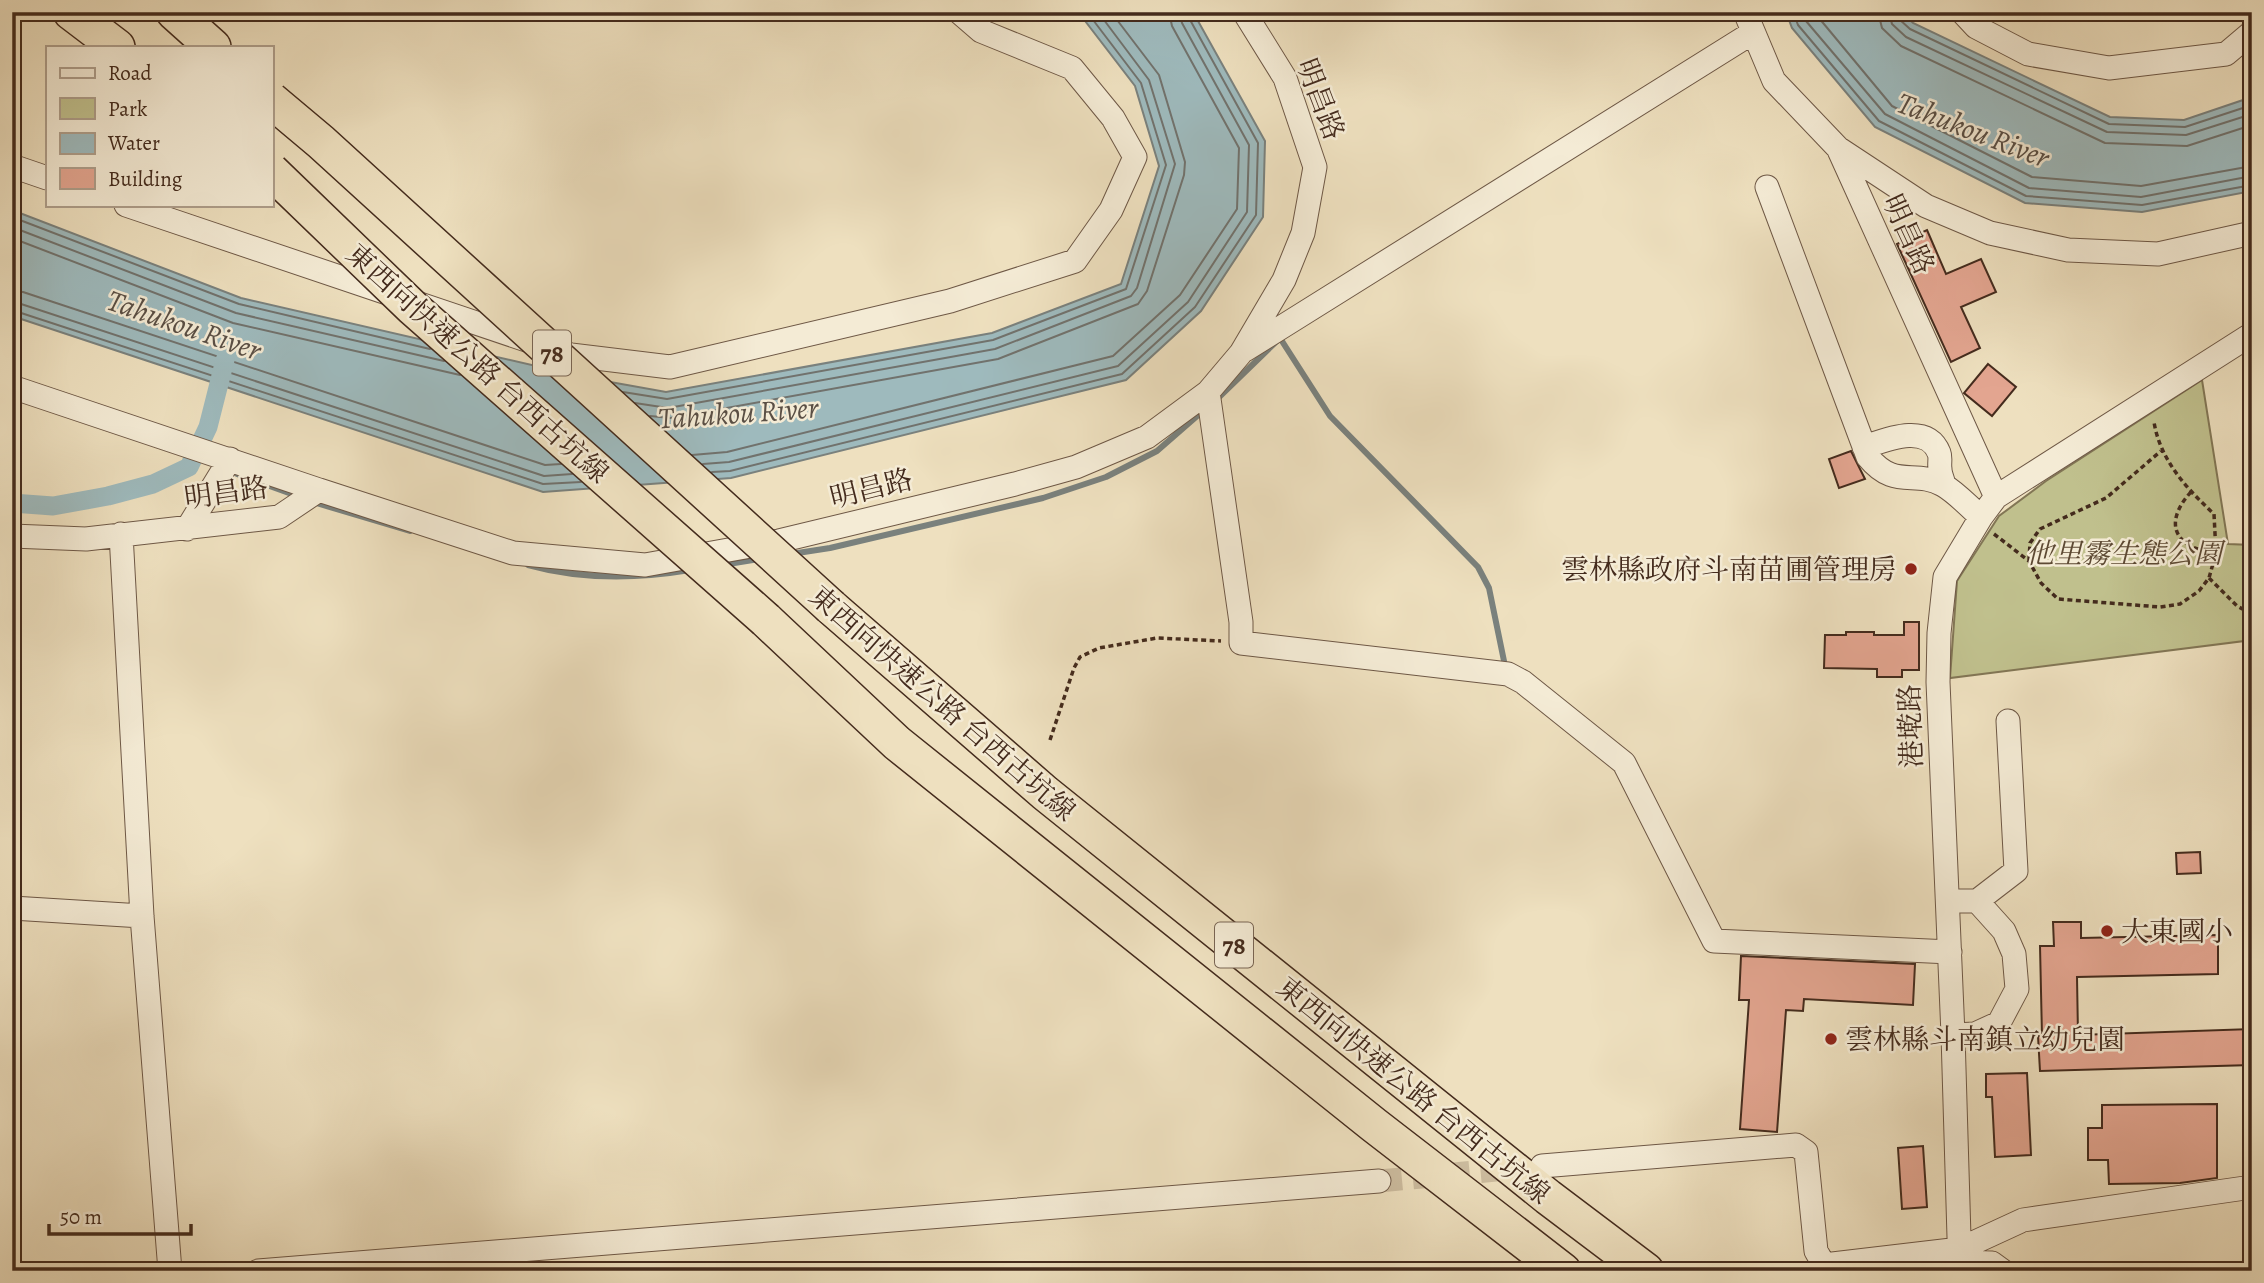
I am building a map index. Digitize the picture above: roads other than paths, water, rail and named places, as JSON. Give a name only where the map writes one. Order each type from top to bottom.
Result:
[{"type":"highway","points":[[71,12],[116,46]]},
{"type":"highway","points":[[108,12],[143,46]]},
{"type":"highway","points":[[174,12],[212,46]]},
{"type":"highway","points":[[203,12],[234,46]]},
{"type":"highway","points":[[273,90],[321,142]]},
{"type":"highway","name":"東西向快速公路 台西古坑線","points":[[273,102],[321,142],[831,607],[1045,793],[1548,1197],[1646,1271]]},
{"type":"highway","name":"東西向快速公路 台西古坑線","points":[[273,173],[413,308],[766,620],[897,743],[1364,1116],[1563,1271]]},
{"type":"street","points":[[129,206],[571,355],[670,367],[950,301],[1075,261],[1111,210],[1135,157],[1113,118],[1072,68],[981,31],[959,12]]},
{"type":"street","name":"明昌路","points":[[12,536],[86,539],[279,517],[310,496],[513,553],[645,565],[779,541],[1016,484],[1076,467],[1147,437],[1208,392],[1241,353],[1284,280],[1303,233],[1315,167],[1285,78],[1244,12]]},
{"type":"street","points":[[1962,12],[1976,27],[2028,54],[2109,68],[2226,54],[2252,32]]},
{"type":"street","points":[[1241,353],[1748,23]]},
{"type":"street","name":"明昌路","points":[[1748,23],[1774,81],[1838,149],[1996,497]]},
{"type":"street","points":[[1838,149],[1926,206],[1990,233],[2068,250],[2158,254],[2252,233]]},
{"type":"street","points":[[12,166],[46,178]]},
{"type":"street","points":[[1767,187],[1864,447],[1876,467],[1889,475],[1906,479],[1927,478],[1944,485],[1980,520]]},
{"type":"street","name":"港墘路","points":[[1960,1261],[1938,682],[1939,633],[1945,577],[1996,497],[2252,334]]},
{"type":"street","points":[[12,387],[230,459],[310,496]]},
{"type":"street","points":[[1208,392],[1241,622],[1241,643],[1508,674],[1523,682],[1624,763],[1714,941],[1950,952]]},
{"type":"street","points":[[1864,447],[1903,435],[1921,436],[1935,445],[1941,455],[1940,469],[1944,485]]},
{"type":"street","points":[[187,529],[230,459]]},
{"type":"street","points":[[121,534],[142,916],[170,1271]]},
{"type":"street","points":[[1948,901],[1977,901],[2016,871],[2008,721]]},
{"type":"street","points":[[1953,1035],[1975,1034],[1999,1023],[2017,989],[2014,954],[2004,931],[1977,901]]},
{"type":"street","points":[[12,908],[142,916]]},
{"type":"street","points":[[1542,1166],[1796,1145],[1806,1152],[1816,1251],[1824,1265],[1960,1261],[1992,1263],[2003,1271]]},
{"type":"street","points":[[258,1271],[1379,1181]]},
{"type":"street","points":[[1960,1261],[2023,1220],[2252,1187]]},
{"type":"water","name":"Tahukou River","points":[[1073,12],[1193,12],[1265,141],[1263,217],[1201,311],[1126,380],[731,478],[543,492],[12,316],[12,210],[241,298],[588,378],[666,392],[992,333],[1121,284],[1159,166],[1135,86],[1082,17]]},
{"type":"water","name":"Tahukou River","points":[[1786,12],[1902,12],[1913,23],[2110,117],[2184,120],[2252,97],[2252,191],[2142,212],[2025,203],[1875,127],[1792,28]]},
{"type":"waterway","points":[[1215,401],[1280,338],[1330,416],[1478,567],[1489,588],[1504,661]]},
{"type":"waterway","name":"Tahukou River","points":[[12,503],[53,506],[108,496],[153,484],[189,467],[208,427],[225,360]]},
{"type":"waterway","points":[[791,554],[830,548],[1043,498],[1106,477],[1157,451],[1204,410]]},
{"type":"waterway","points":[[237,474],[300,497]]},
{"type":"waterway","points":[[313,502],[410,531]]},
{"type":"waterway","points":[[722,565],[759,559]]},
{"type":"waterway","points":[[528,565],[589,576],[650,575],[690,570]]},
{"type":"tunnel","points":[[1379,1181],[1518,1168]]},
{"type":"place","name":"雲林縣政府斗南苗圃管理房","points":[[1911,569]]},
{"type":"place","name":"大東國小","points":[[2107,931]]},
{"type":"place","name":"雲林縣斗南鎮立幼兒園","points":[[1831,1039]]},
{"type":"park label","name":"他里霧生態公園","points":[[2124,553]]}]
